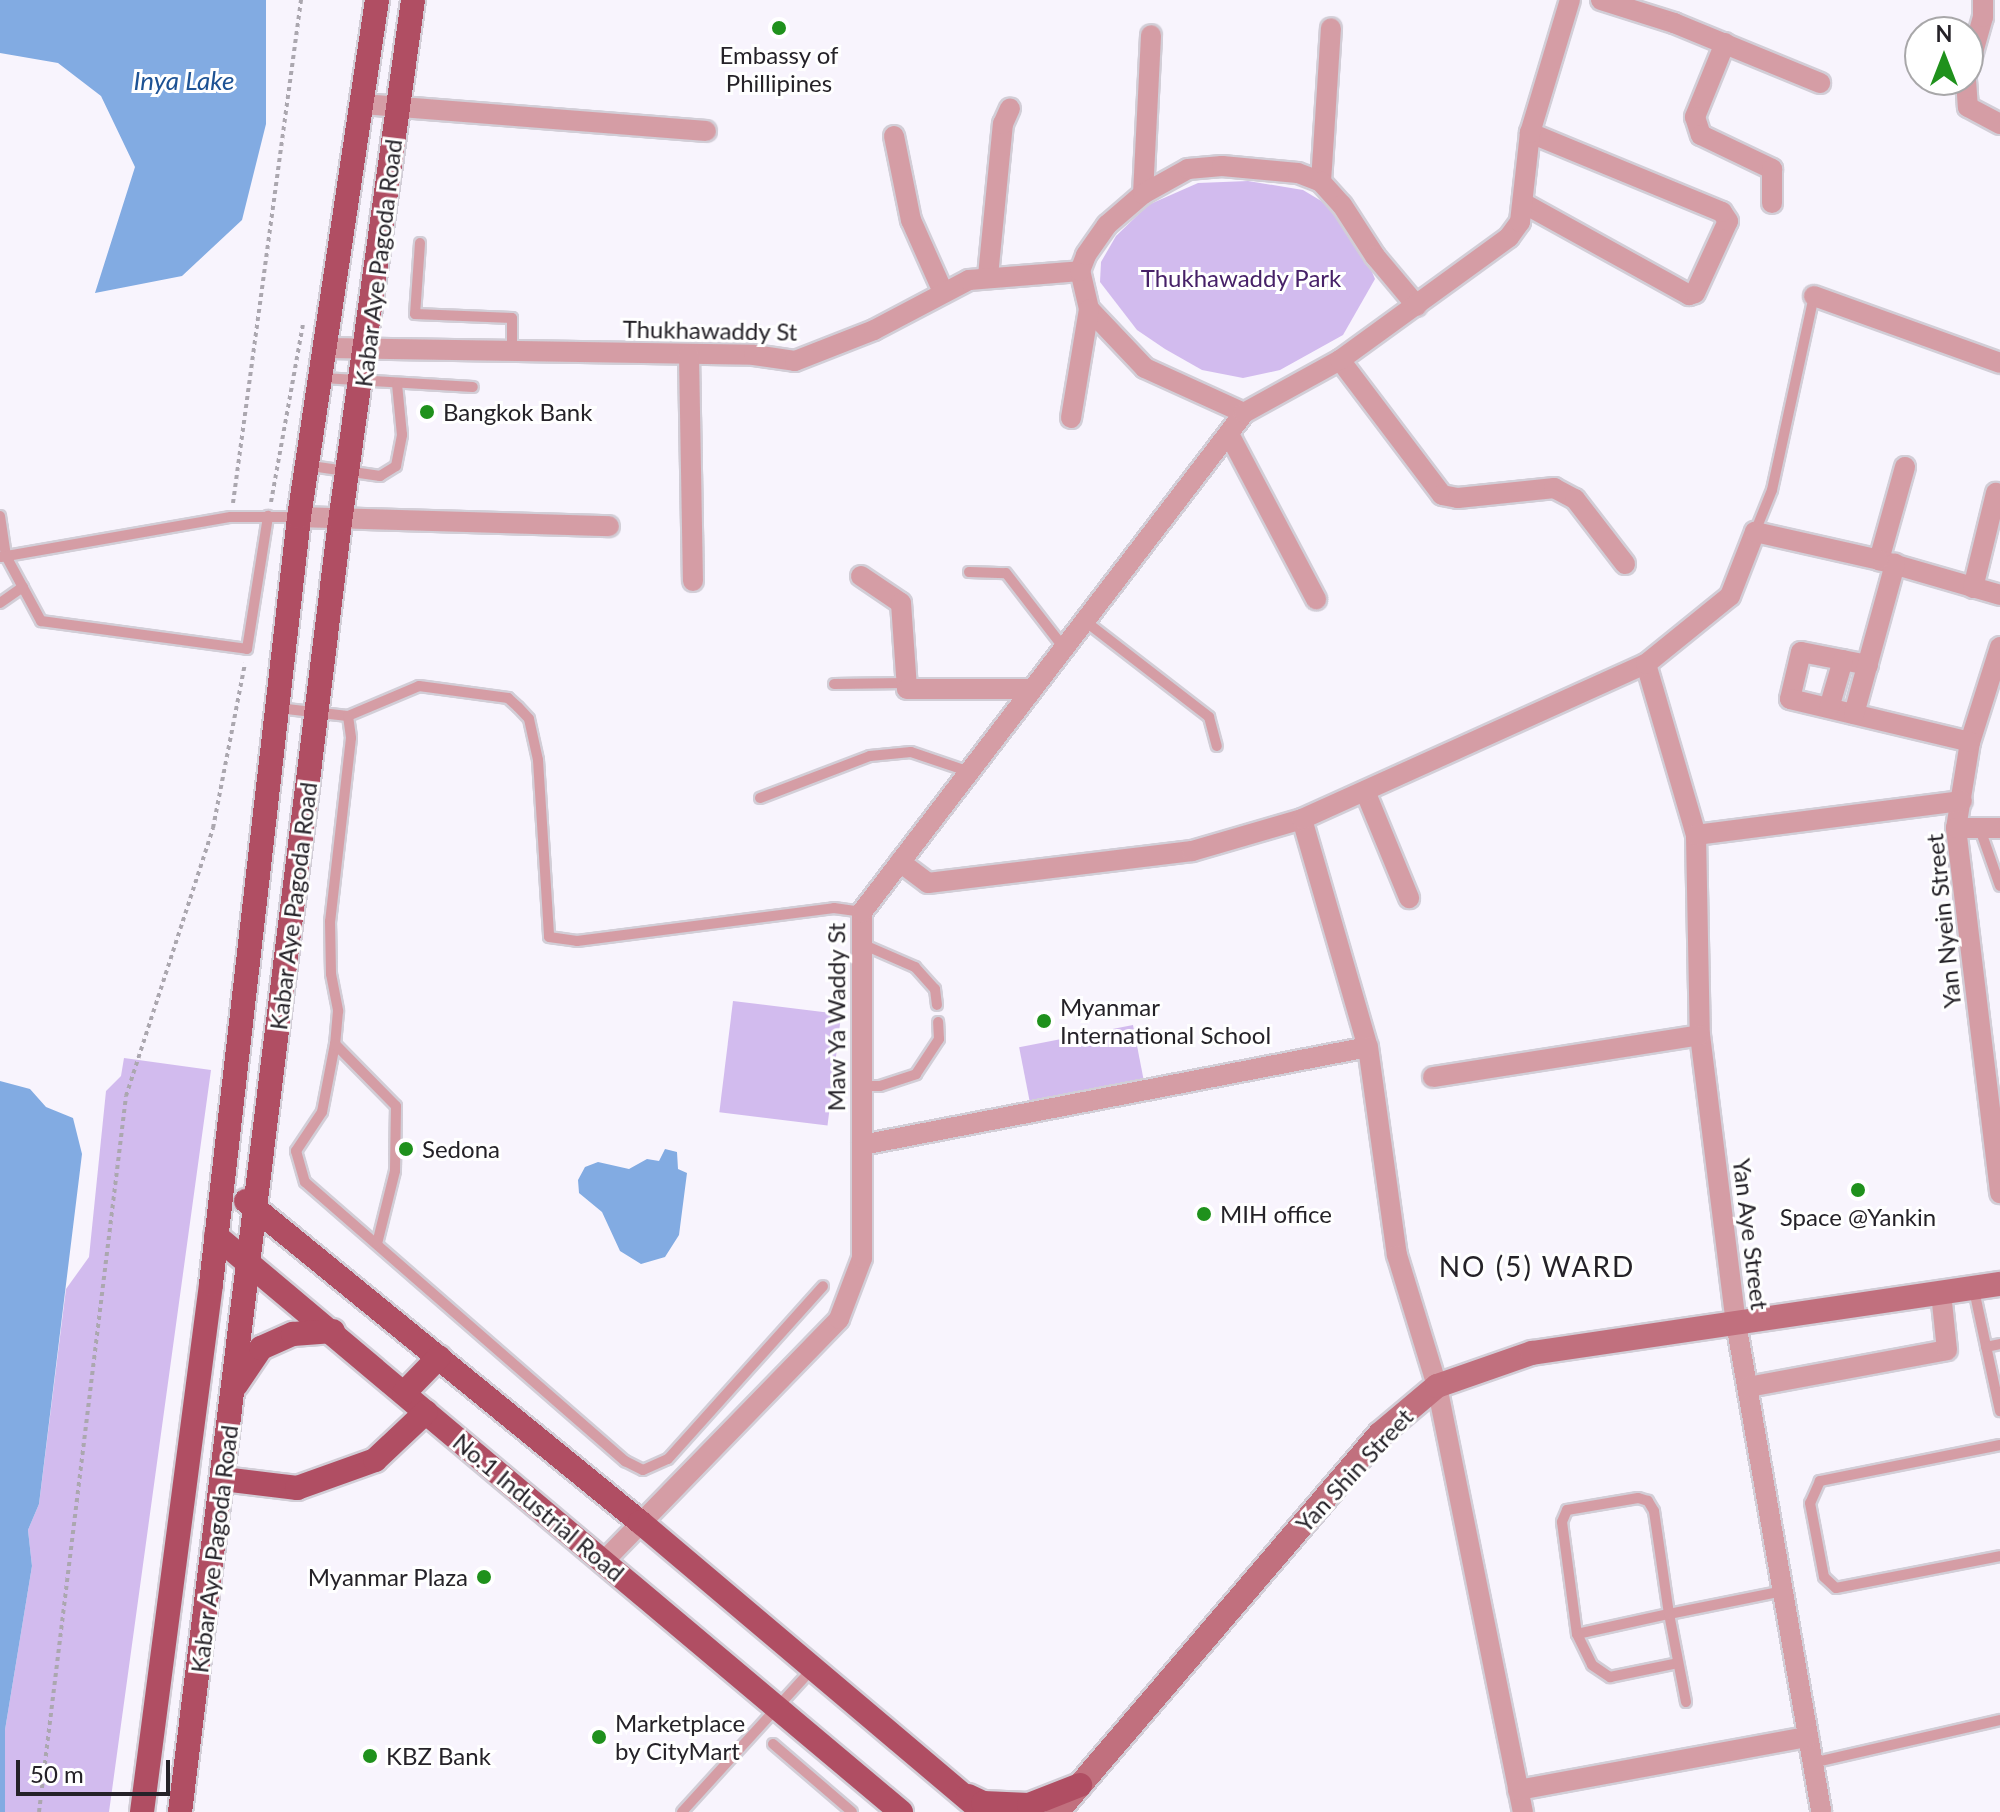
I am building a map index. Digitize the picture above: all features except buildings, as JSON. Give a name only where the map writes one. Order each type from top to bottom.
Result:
[{"type":"main road","name":"Kabar Aye Pagoda Road","points":[[223,1185],[299,517],[311,466],[377,0]]},
{"type":"main road","name":"Kabar Aye Pagoda Road","points":[[180,1812],[340,522],[363,382],[413,0]]},
{"type":"main road","points":[[216,1236],[223,1185],[256,1208],[640,1522],[811,1670],[983,1812]]},
{"type":"main road","name":"Kabar Aye Pagoda Road","points":[[142,1812],[216,1236]]},
{"type":"main road","name":"No.1 Industrial Road","points":[[216,1236],[249,1259],[901,1812]]},
{"type":"main road","name":"Yan Shin Street","points":[[1057,1812],[1380,1434],[1437,1386],[1532,1353],[2000,1284]]},
{"type":"main road","points":[[235,1387],[261,1348],[293,1334],[333,1331]]},
{"type":"main road","points":[[404,1393],[439,1357]]},
{"type":"main road","points":[[223,1479],[297,1488],[375,1460],[426,1412]]},
{"type":"main road","points":[[959,1791],[983,1803],[1013,1807],[1046,1801],[1080,1785]]},
{"type":"street","points":[[1089,309],[1145,368],[1244,413],[1340,360],[1509,237],[1520,222],[1530,133],[1570,0]]},
{"type":"street","points":[[1601,0],[1725,43],[1820,83]]},
{"type":"street","points":[[1321,182],[1331,28]]},
{"type":"street","points":[[1143,194],[1151,35]]},
{"type":"street","points":[[1725,43],[1695,117],[1701,135],[1772,169],[1772,203]]},
{"type":"street","points":[[1967,96],[1968,107],[2000,124]]},
{"type":"street","points":[[363,104],[706,131]]},
{"type":"street","points":[[988,276],[1003,124],[1010,108]]},
{"type":"street","points":[[1523,203],[1689,295],[1695,293],[1728,221],[1722,212],[1530,133]]},
{"type":"street","points":[[894,136],[911,220],[943,292]]},
{"type":"street","points":[[1071,418],[1089,309],[1080,271],[1107,225],[1143,194],[1188,169],[1222,166],[1298,173],[1321,182],[1361,227],[1375,256],[1417,306]]},
{"type":"street","name":"Thukhawaddy St","points":[[328,348],[689,355],[795,361],[820,356],[943,292],[988,276],[1080,271]]},
{"type":"street","points":[[1814,296],[2000,363]]},
{"type":"street","points":[[689,355],[693,581]]},
{"type":"street","points":[[1340,360],[1442,495],[1458,498],[1554,488],[1575,499],[1625,564]]},
{"type":"street","name":"Maw Ya Waddy St","points":[[604,1561],[839,1319],[862,1258],[862,912],[1244,413]]},
{"type":"street","points":[[1229,434],[1316,599]]},
{"type":"street","points":[[1854,714],[1868,665],[1905,467]]},
{"type":"street","points":[[1973,588],[1996,493]]},
{"type":"street","points":[[299,517],[340,522],[609,526]]},
{"type":"street","points":[[900,862],[928,883],[1192,851],[1302,819],[1646,664],[1730,596],[1755,532],[1887,562],[2000,595]]},
{"type":"street","points":[[861,576],[901,603],[907,627],[907,689],[1032,689]]},
{"type":"street","name":"Yan Nyein Street","points":[[2000,647],[1970,742],[1956,828],[1994,1089],[2000,1193]]},
{"type":"street","points":[[1868,665],[1801,652],[1790,699],[1970,742]]},
{"type":"street","points":[[1829,708],[1843,660]]},
{"type":"street","name":"Yan Aye Street","points":[[1646,664],[1696,835],[1700,1035],[1736,1323],[1808,1737],[1817,1811]]},
{"type":"street","points":[[1365,791],[1409,898]]},
{"type":"street","points":[[1696,835],[1962,801]]},
{"type":"street","points":[[1302,819],[1341,966],[1368,1047],[1397,1255],[1437,1386],[1523,1812]]},
{"type":"street","points":[[1956,828],[1990,828]]},
{"type":"street","points":[[1433,1077],[1700,1035]]},
{"type":"street","points":[[862,1145],[1368,1047]]},
{"type":"street","points":[[1748,1387],[1947,1350],[1941,1293]]},
{"type":"street","points":[[1518,1790],[1808,1737]]},
{"type":"lane","points":[[420,243],[415,314],[512,318],[512,352]]},
{"type":"lane","points":[[1755,532],[1772,490],[1814,296]]},
{"type":"lane","points":[[323,378],[473,387]]},
{"type":"lane","points":[[311,466],[380,476],[396,466],[402,435],[397,384]]},
{"type":"lane","points":[[0,516],[3,556],[41,621],[247,649],[268,516]]},
{"type":"lane","points":[[3,556],[231,517],[299,517]]},
{"type":"lane","points":[[969,572],[1006,573],[1064,648]]},
{"type":"lane","points":[[0,603],[23,587]]},
{"type":"lane","points":[[1085,621],[1209,717],[1217,746]]},
{"type":"lane","points":[[834,684],[905,683]]},
{"type":"lane","points":[[276,708],[348,716],[419,686],[508,698],[529,719],[538,760],[549,937],[577,941],[834,908],[862,912]]},
{"type":"lane","points":[[348,716],[349,777],[330,921],[331,974],[338,1011],[335,1044],[322,1112],[296,1151],[305,1182],[625,1461],[643,1470],[668,1459],[823,1286]]},
{"type":"lane","points":[[760,798],[870,756],[911,752],[970,772]]},
{"type":"lane","points":[[1990,828],[2000,886]]},
{"type":"lane","points":[[862,944],[915,967],[935,989],[937,1005]]},
{"type":"lane","points":[[862,1086],[880,1086],[916,1074],[939,1039],[938,1022]]},
{"type":"lane","points":[[335,1044],[396,1106],[395,1171],[377,1244]]},
{"type":"lane","points":[[1974,1288],[2000,1411]]},
{"type":"lane","points":[[1986,1347],[2000,1344]]},
{"type":"lane","points":[[2000,1445],[1820,1481],[1810,1503],[1824,1577],[1836,1588],[2000,1556]]},
{"type":"lane","points":[[1678,1663],[1610,1677],[1592,1665],[1577,1634],[1562,1522],[1574,1506],[1648,1501],[1686,1702]]},
{"type":"lane","points":[[1577,1634],[1783,1591]]},
{"type":"lane","points":[[682,1812],[811,1670]]},
{"type":"lane","points":[[1812,1763],[2000,1720]]},
{"type":"lane","points":[[773,1744],[852,1812]]},
{"type":"path","points":[[231,517],[301,0]]},
{"type":"path","points":[[39,1812],[126,1096],[213,828],[247,649]]},
{"type":"green space","name":"Thukhawaddy Park","points":[[1248,181],[1303,190],[1333,208],[1362,248],[1375,279],[1343,335],[1280,370],[1243,378],[1202,370],[1165,349],[1137,330],[1100,282],[1101,262],[1116,236],[1148,205],[1198,183]]},
{"type":"green space","points":[[733,1001],[841,1014],[828,1125],[719,1112]]},
{"type":"green space","points":[[1133,1025],[1144,1082],[1030,1104],[1019,1047]]},
{"type":"green space","points":[[124,1058],[211,1070],[109,1812],[5,1812],[5,1730],[32,1566],[28,1530],[39,1504],[66,1289],[89,1257],[106,1091],[121,1076]]},
{"type":"water","name":"Inya Lake","points":[[0,0],[266,0],[266,124],[242,220],[182,276],[95,293],[135,167],[101,96],[58,63],[0,53]]},
{"type":"water","points":[[0,1081],[30,1089],[46,1107],[73,1118],[82,1154],[39,1504],[28,1530],[32,1566],[5,1730],[5,1812],[0,1812]]},
{"type":"water","points":[[665,1149],[677,1152],[678,1169],[687,1173],[679,1235],[665,1257],[641,1264],[620,1251],[602,1212],[579,1193],[578,1180],[585,1167],[598,1162],[629,1169],[647,1159],[659,1161]]},
{"type":"place","name":"Embassy of Phillipines","points":[[779,28]]},
{"type":"place","name":"Bangkok Bank","points":[[427,412]]},
{"type":"place","name":"Myanmar International School","points":[[1044,1021]]},
{"type":"place","name":"Sedona","points":[[406,1149]]},
{"type":"place","name":"Space @Yankin","points":[[1858,1190]]},
{"type":"place","name":"MIH office","points":[[1204,1214]]},
{"type":"place","name":"Myanmar Plaza","points":[[484,1577]]},
{"type":"place","name":"Marketplace by CityMart","points":[[599,1737]]},
{"type":"place","name":"KBZ Bank","points":[[370,1756]]},
{"type":"district","name":"NO (5) WARD","points":[[1537,1266]]}]
